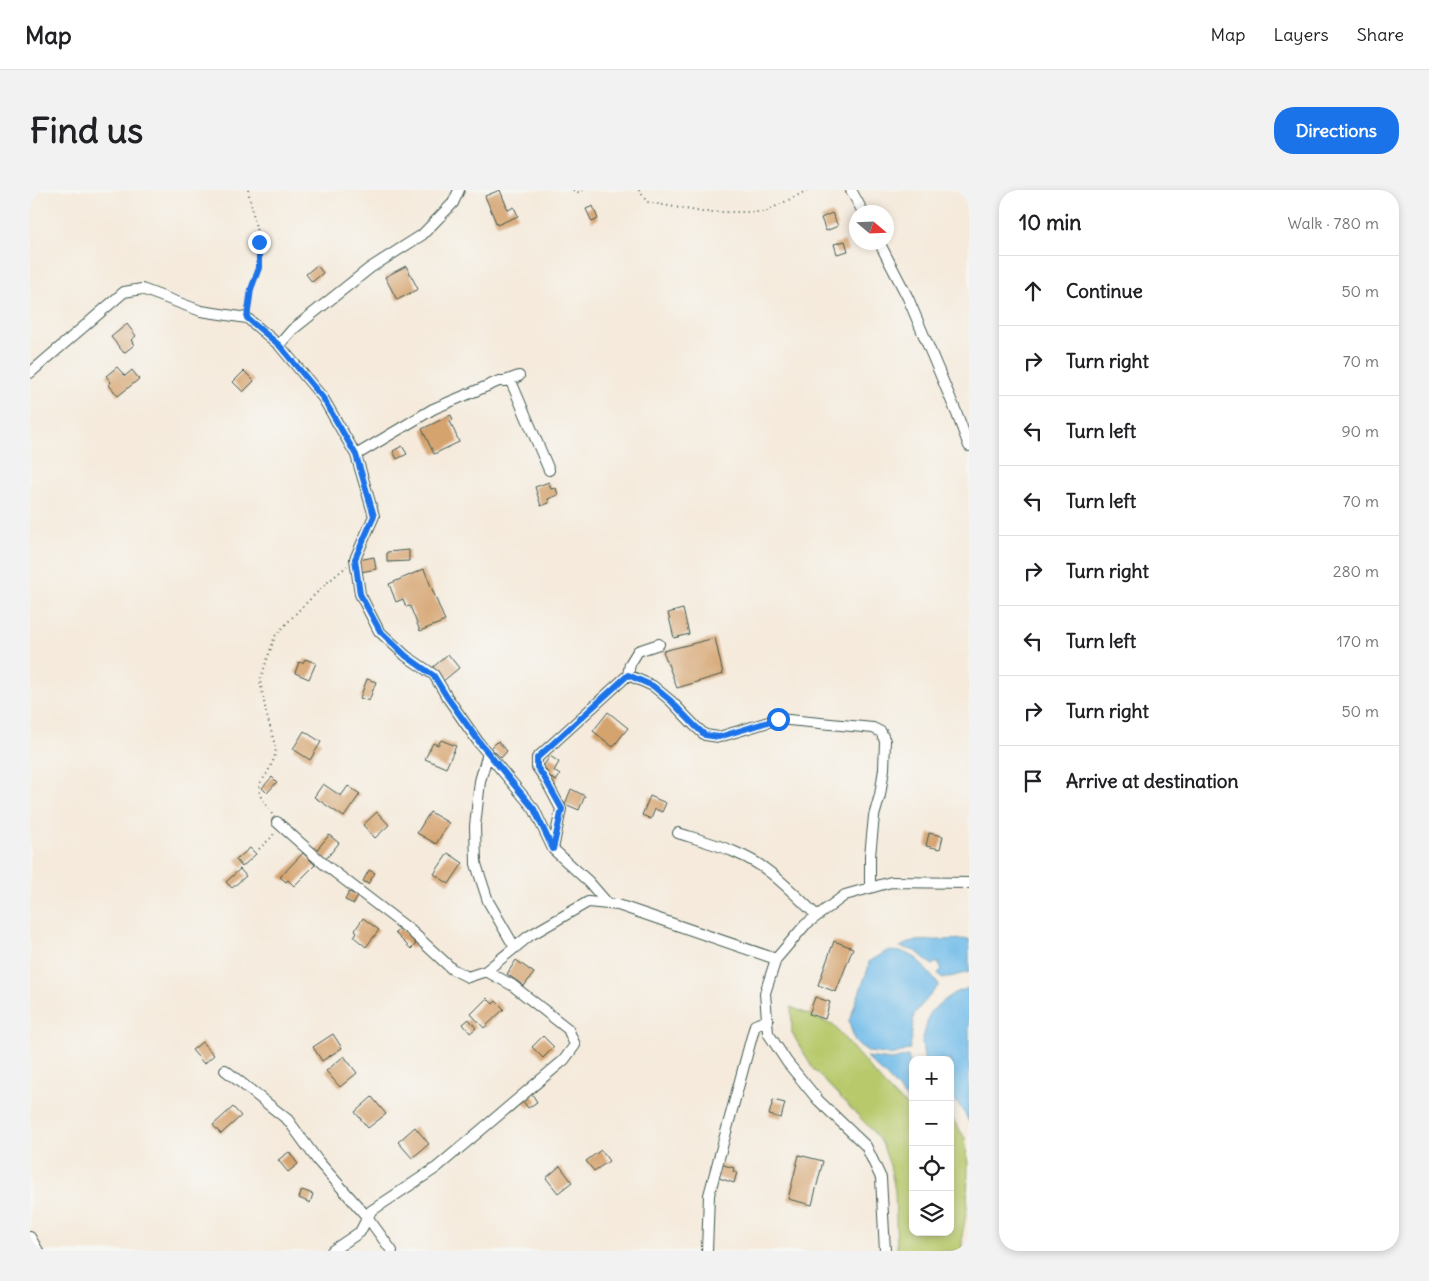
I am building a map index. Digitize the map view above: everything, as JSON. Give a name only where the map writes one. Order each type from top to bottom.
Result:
[{"type":"street","points":[[279,345],[292,330],[370,268],[422,236],[453,203],[459,190]]},
{"type":"street","points":[[851,190],[859,205]]},
{"type":"street","points":[[883,250],[908,298],[969,446]]},
{"type":"street","points":[[30,373],[124,292],[142,289],[201,311],[247,318],[279,345],[323,398],[356,455],[374,516],[355,559],[360,594],[380,631],[406,656],[434,676],[488,753],[534,809],[553,849],[589,882],[608,904]]},
{"type":"street","points":[[356,455],[432,408],[499,381],[514,378],[550,470]]},
{"type":"street","points":[[553,849],[562,809],[537,767],[537,758],[628,675],[630,664],[638,651],[659,644]]},
{"type":"street","points":[[628,675],[653,686],[705,735],[719,737],[778,719],[873,728],[881,732],[885,741],[884,769],[874,816],[870,856],[870,888]]},
{"type":"street","points":[[488,753],[480,782],[475,826],[476,864],[488,901],[514,948]]},
{"type":"street","points":[[277,822],[324,864],[410,930],[452,969],[468,977],[484,973],[529,936],[588,902],[618,905],[776,959]]},
{"type":"street","points":[[678,833],[720,846],[745,857],[771,873],[818,916]]},
{"type":"street","points":[[885,1251],[881,1178],[866,1146],[818,1100],[787,1062],[768,1034],[765,993],[776,959],[805,925],[845,895],[891,882],[969,883]]},
{"type":"street","points":[[332,1251],[360,1232],[371,1211],[436,1168],[564,1060],[575,1045],[568,1029],[512,985],[486,971]]},
{"type":"street","points":[[708,1251],[709,1195],[755,1025],[768,1020]]},
{"type":"street","points":[[225,1070],[288,1120],[318,1161],[368,1218],[392,1251]]},
{"type":"street","points":[[30,1237],[38,1251]]},
{"type":"path","points":[[247,318],[251,289],[259,268],[259,242],[248,190]]},
{"type":"path","points":[[573,190],[580,193],[584,190]]},
{"type":"path","points":[[639,190],[647,202],[702,212],[765,212],[808,190]]},
{"type":"path","points":[[259,849],[273,836],[277,822],[261,797],[259,790],[261,782],[274,759],[276,749],[260,681],[275,636],[321,588],[355,559]]},
{"type":"green space","points":[[791,1007],[833,1025],[893,1095],[909,1106],[909,1236],[954,1236],[954,1121],[965,1138],[968,1164],[967,1208],[962,1236],[962,1251],[897,1251],[895,1191],[890,1166],[882,1143],[813,1069],[792,1033]]},
{"type":"water","points":[[969,939],[969,972],[942,979],[938,973],[942,969],[937,962],[932,965],[916,951],[900,947],[912,941]]},
{"type":"water","points":[[887,951],[903,952],[916,958],[939,985],[914,1014],[910,1049],[892,1055],[869,1052],[855,1042],[849,1021],[869,962]]},
{"type":"water","points":[[969,988],[969,1122],[963,1110],[954,1100],[954,1056],[924,1056],[922,1042],[930,1012],[954,993]]},
{"type":"water","points":[[908,1056],[909,1101],[866,1057],[892,1060]]},
{"type":"building","points":[[500,190],[508,210],[514,207],[518,216],[497,225],[485,196]]},
{"type":"building","points":[[593,206],[598,219],[592,222],[586,209]]},
{"type":"building","points":[[832,213],[838,226],[826,231],[821,218]]},
{"type":"building","points":[[845,241],[848,251],[837,254],[834,244]]},
{"type":"building","points":[[317,265],[323,273],[312,282],[306,274]]},
{"type":"building","points":[[406,266],[418,289],[397,300],[385,277]]},
{"type":"building","points":[[127,324],[136,336],[131,340],[134,345],[124,353],[111,337]]},
{"type":"building","points":[[117,367],[125,376],[132,370],[139,379],[118,396],[109,385],[111,382],[106,376]]},
{"type":"building","points":[[244,371],[254,381],[243,392],[233,382]]},
{"type":"building","points":[[451,415],[453,420],[450,421],[459,442],[434,454],[422,429]]},
{"type":"building","points":[[402,446],[407,454],[397,459],[393,451]]},
{"type":"building","points":[[549,482],[551,489],[556,488],[558,495],[548,499],[549,503],[541,506],[535,487]]},
{"type":"building","points":[[409,550],[409,561],[387,562],[387,552]]},
{"type":"building","points":[[374,557],[376,569],[361,572],[359,560]]},
{"type":"building","points":[[424,569],[445,621],[420,631],[410,606],[406,607],[403,599],[396,602],[389,584]]},
{"type":"building","points":[[683,609],[689,634],[674,638],[668,613]]},
{"type":"building","points":[[715,638],[723,674],[677,688],[663,651]]},
{"type":"building","points":[[448,654],[459,668],[442,682],[431,669]]},
{"type":"building","points":[[305,659],[316,663],[309,679],[295,673],[299,662],[303,663]]},
{"type":"building","points":[[367,679],[376,682],[369,701],[360,698]]},
{"type":"building","points":[[608,712],[628,728],[613,747],[593,731]]},
{"type":"building","points":[[304,731],[321,742],[310,760],[293,749]]},
{"type":"building","points":[[441,740],[456,746],[446,768],[425,759],[433,743],[438,745]]},
{"type":"building","points":[[498,741],[507,751],[501,758],[491,748]]},
{"type":"building","points":[[550,756],[559,762],[554,771],[560,775],[556,781],[540,771]]},
{"type":"building","points":[[272,777],[277,782],[267,793],[262,788]]},
{"type":"building","points":[[323,784],[341,796],[348,786],[360,794],[344,817],[314,797]]},
{"type":"building","points":[[571,789],[585,796],[579,810],[565,804]]},
{"type":"building","points":[[650,796],[666,803],[662,812],[655,809],[651,819],[642,815]]},
{"type":"building","points":[[377,812],[389,825],[375,838],[363,825]]},
{"type":"building","points":[[430,812],[449,823],[436,844],[417,833]]},
{"type":"building","points":[[929,833],[943,836],[940,849],[926,846]]},
{"type":"building","points":[[329,835],[339,843],[326,859],[316,851]]},
{"type":"building","points":[[250,848],[256,854],[242,867],[236,860]]},
{"type":"building","points":[[303,853],[315,865],[294,886],[288,880],[286,882],[280,877]]},
{"type":"building","points":[[448,853],[463,863],[449,884],[434,874]]},
{"type":"building","points":[[240,869],[246,876],[232,888],[226,882]]},
{"type":"building","points":[[369,870],[375,873],[368,884],[363,881]]},
{"type":"building","points":[[349,892],[358,896],[354,904],[345,900]]},
{"type":"building","points":[[363,918],[379,930],[366,947],[354,937],[357,932],[355,930]]},
{"type":"building","points":[[401,928],[416,944],[411,949],[395,933]]},
{"type":"building","points":[[834,941],[853,948],[836,992],[818,985]]},
{"type":"building","points":[[516,960],[534,973],[524,986],[507,974]]},
{"type":"building","points":[[815,997],[830,1002],[825,1019],[809,1014]]},
{"type":"building","points":[[487,998],[493,1004],[496,1001],[504,1009],[484,1028],[471,1014]]},
{"type":"building","points":[[469,1019],[476,1028],[470,1033],[463,1024]]},
{"type":"building","points":[[333,1034],[342,1048],[322,1061],[313,1047]]},
{"type":"building","points":[[543,1036],[554,1047],[543,1058],[532,1047]]},
{"type":"building","points":[[202,1042],[214,1055],[204,1064],[192,1050]]},
{"type":"building","points":[[344,1056],[357,1073],[340,1087],[326,1071]]},
{"type":"building","points":[[530,1091],[537,1102],[528,1108],[520,1097]]},
{"type":"building","points":[[372,1097],[386,1114],[368,1128],[355,1112]]},
{"type":"building","points":[[773,1100],[785,1103],[781,1118],[769,1115]]},
{"type":"building","points":[[233,1107],[241,1116],[221,1134],[213,1125]]},
{"type":"building","points":[[415,1127],[429,1144],[412,1158],[398,1142]]},
{"type":"building","points":[[601,1150],[609,1161],[594,1171],[586,1161]]},
{"type":"building","points":[[289,1152],[298,1164],[288,1172],[278,1160]]},
{"type":"building","points":[[799,1155],[823,1161],[812,1205],[788,1199]]},
{"type":"building","points":[[720,1164],[734,1168],[733,1172],[737,1172],[734,1183],[716,1177]]},
{"type":"building","points":[[560,1166],[572,1182],[558,1193],[546,1178]]},
{"type":"building","points":[[302,1190],[313,1194],[310,1203],[299,1198]]},
{"type":"route","points":[[259,242],[259,268],[251,289],[247,318],[279,345],[323,398],[356,455],[374,516],[355,559],[360,594],[380,631],[406,656],[434,676],[494,762],[534,809],[553,849],[562,809],[537,767],[537,758],[628,675],[653,686],[705,735],[719,737],[778,719]]}]
